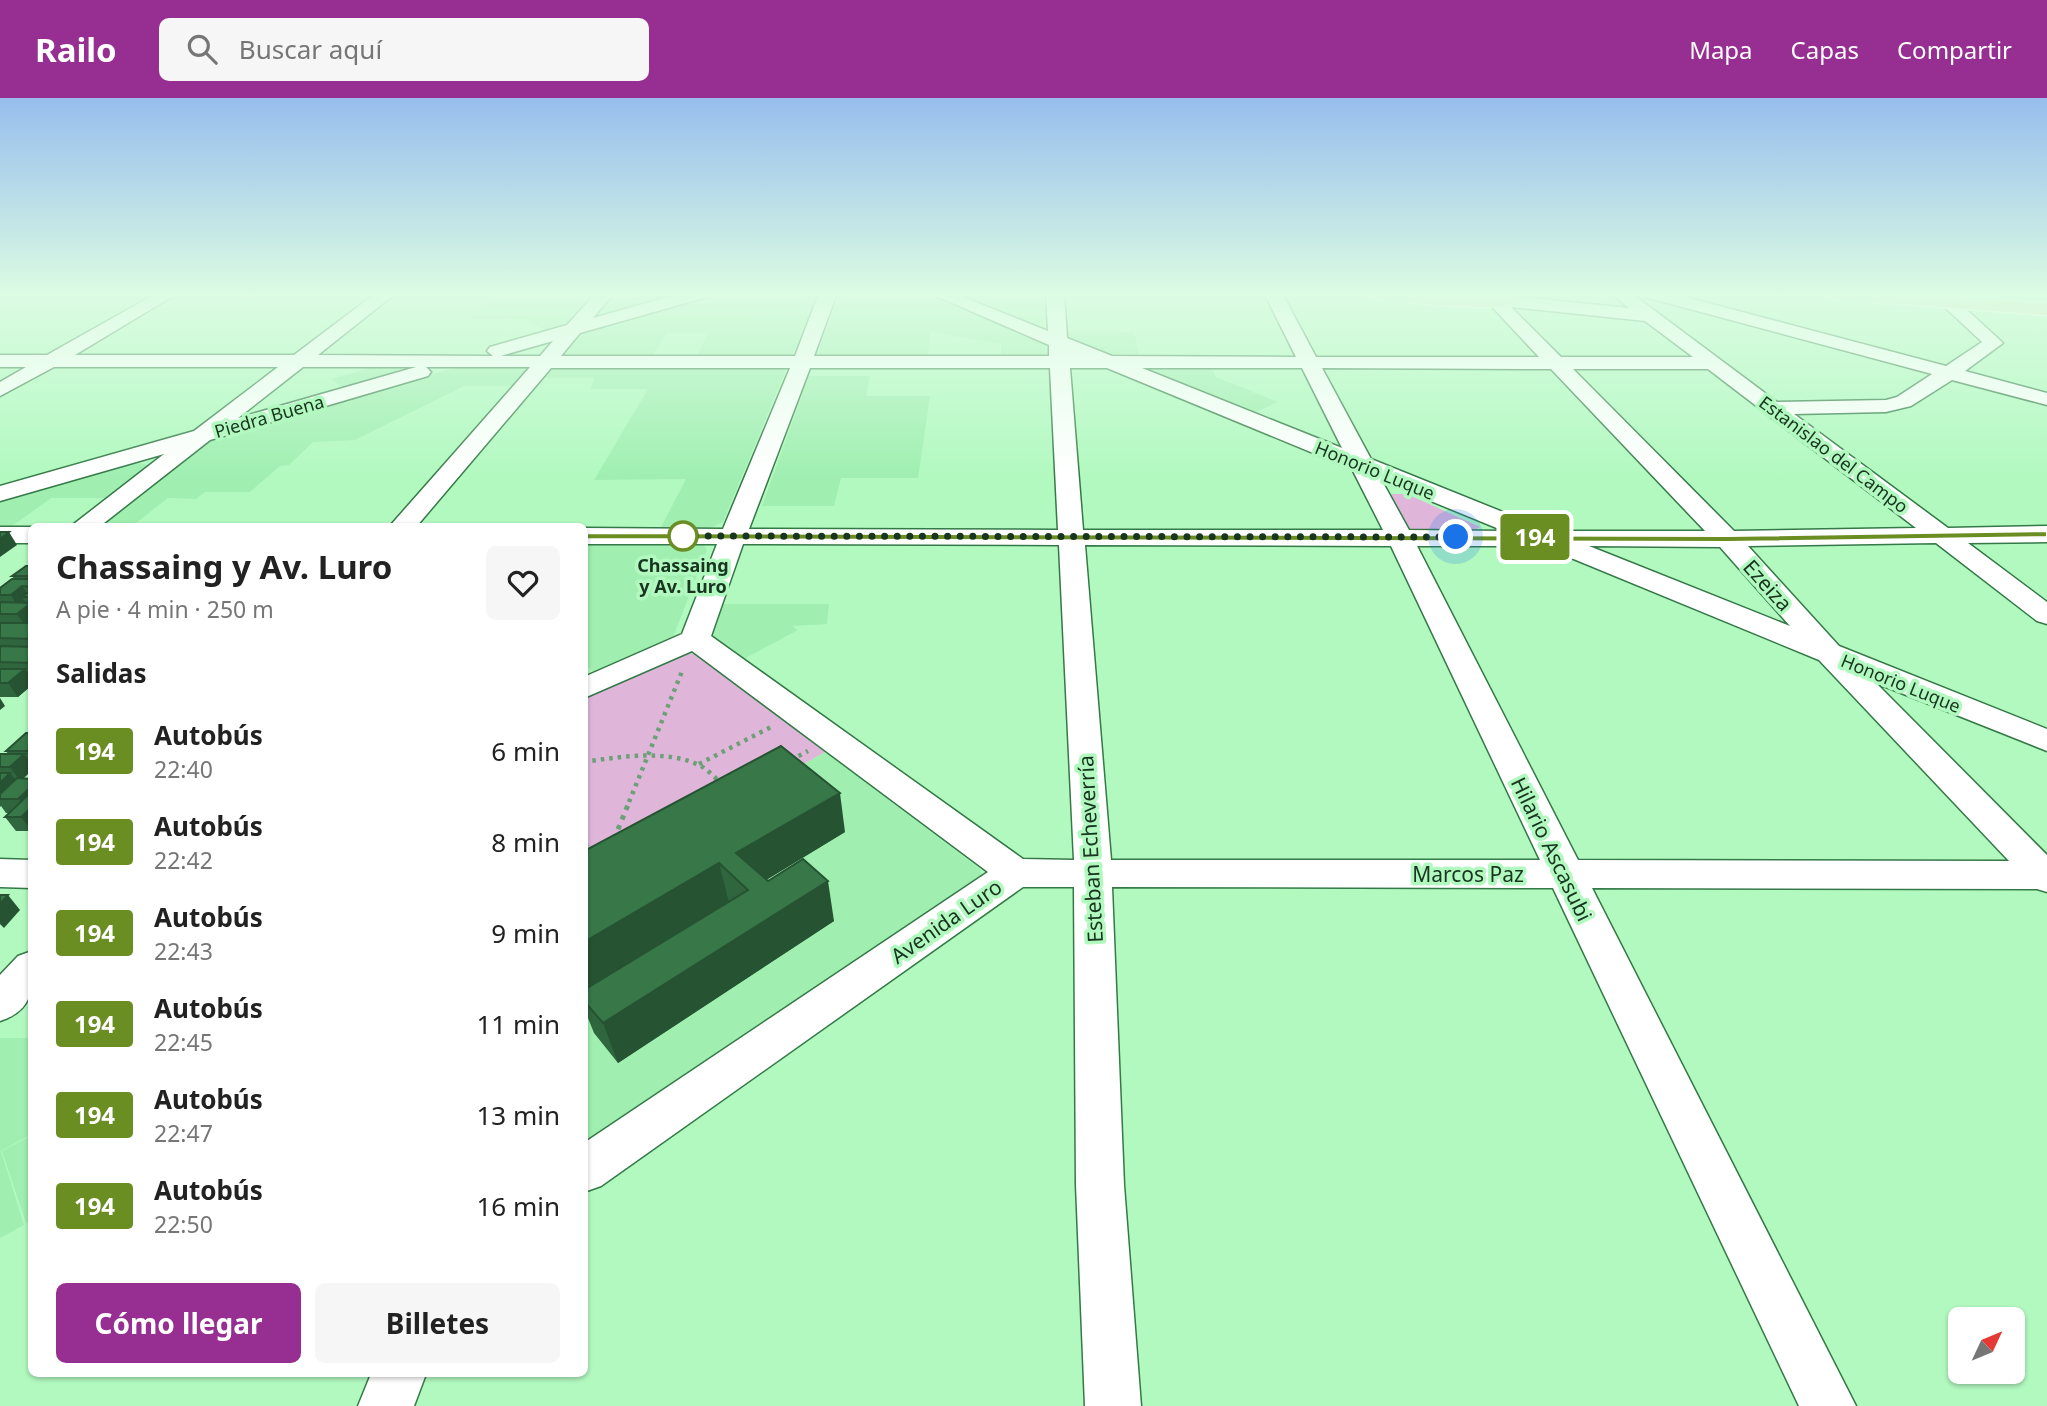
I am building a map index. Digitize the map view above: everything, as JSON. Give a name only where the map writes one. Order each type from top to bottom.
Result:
[{"type":"street","points":[[0,390],[63,354]]},
{"type":"street","points":[[88,523],[306,354]]},
{"type":"street","name":"Piedra Buena","points":[[0,494],[485,354]]},
{"type":"street","points":[[405,523],[552,354]]},
{"type":"street","points":[[588,687],[695,639],[730,537],[806,354]]},
{"type":"street","points":[[0,361],[803,362],[988,354]]},
{"type":"street","name":"Esteban Echeverría","points":[[1058,354],[1093,873],[1100,1185],[1113,1406]]},
{"type":"street","name":"Honorio Luque","points":[[1072,354],[1109,362],[2047,741]]},
{"type":"street","name":"Hilario Ascasubi","points":[[1303,354],[1400,538],[1828,1406]]},
{"type":"street","name":"Ezeiza","points":[[1547,354],[1727,539],[1830,654],[2046,876]]},
{"type":"street","name":"Estanislao del Campo","points":[[1700,354],[2047,615]]},
{"type":"street","points":[[1882,354],[2047,399]]},
{"type":"street","points":[[1771,408],[1898,405],[1977,354]]},
{"type":"street","points":[[1109,362],[1711,363]]},
{"type":"street","points":[[588,536],[1727,539],[2047,534]]},
{"type":"street","points":[[0,535],[28,535]]},
{"type":"street","name":"Avenida Luro","points":[[588,1167],[1015,873],[695,639]]},
{"type":"street","points":[[0,873],[28,874]]},
{"type":"street","name":"Marcos Paz","points":[[1015,873],[2046,876]]},
{"type":"street","points":[[0,1004],[28,972]]},
{"type":"street","points":[[386,1406],[398,1377]]},
{"type":"path","points":[[609,852],[649,759],[695,639]]},
{"type":"path","points":[[588,762],[649,759],[699,764],[796,715]]},
{"type":"path","points":[[781,766],[830,739]]},
{"type":"path","points":[[699,764],[724,785]]},
{"type":"path","points":[[588,848],[594,854]]},
{"type":"shaded area","points":[[562,354],[654,354],[651,358],[561,356]]},
{"type":"shaded area","points":[[698,354],[793,354],[787,357],[696,358]]},
{"type":"shaded area","points":[[817,354],[928,354],[927,358]]},
{"type":"shaded area","points":[[1001,354],[1046,354],[1041,358],[1001,358]]},
{"type":"shaded area","points":[[1108,354],[1139,354],[1140,358]]},
{"type":"shaded area","points":[[388,363],[426,365],[345,389],[331,379]]},
{"type":"shaded area","points":[[522,365],[528,370],[514,386],[464,386],[355,440],[313,442],[289,465],[280,466],[250,492],[205,492],[196,499],[168,498],[136,523],[99,523],[204,442],[461,366]]},
{"type":"shaded area","points":[[559,365],[786,370],[723,522],[709,529],[660,529],[686,479],[594,480],[648,389],[590,389],[595,378],[540,378],[548,369]]},
{"type":"shaded area","points":[[1211,365],[1216,377],[1278,402],[1254,413],[1149,369]]},
{"type":"shaded area","points":[[809,376],[870,376],[866,396],[930,396],[918,478],[841,478],[834,506],[762,506]]},
{"type":"shaded area","points":[[132,462],[148,465],[105,498],[51,498],[8,529],[0,529],[0,500]]},
{"type":"shaded area","points":[[1392,494],[1407,494],[1480,527],[1455,532],[1410,530],[1405,528],[1398,518],[1389,498]]},
{"type":"shaded area","points":[[617,542],[703,543],[707,550],[672,640],[598,675],[588,668],[588,545],[614,545]]},
{"type":"shaded area","points":[[722,604],[829,604],[827,624],[792,626],[798,630],[740,661],[713,642],[711,635]]},
{"type":"shaded area","points":[[683,653],[696,654],[825,752],[588,884],[588,695]]},
{"type":"shaded area","points":[[825,752],[980,869],[982,877],[588,1154],[588,884]]},
{"type":"shaded area","points":[[0,1038],[28,1038],[28,1136],[1,1151],[24,1225],[0,1238]]},
{"type":"shaded area","points":[[28,1138],[26,1223],[2,1151]]},
{"type":"building","points":[[0,532],[9,532],[0,539]]},
{"type":"building","points":[[26,566],[28,566],[28,576],[12,576]]},
{"type":"building","points":[[12,579],[28,579],[28,587],[22,586],[11,595],[0,595],[0,588]]},
{"type":"building","points":[[0,602],[28,603],[17,614],[0,614]]},
{"type":"building","points":[[0,623],[28,623],[28,639],[0,638]]},
{"type":"building","points":[[0,646],[28,647],[28,663],[0,662]]},
{"type":"building","points":[[0,669],[25,669],[8,683],[0,683]]},
{"type":"building","points":[[26,733],[28,733],[28,751],[6,751]]},
{"type":"building","points":[[781,746],[840,793],[736,853],[768,881],[803,859],[828,881],[603,1023],[588,1006],[588,988],[748,890],[719,863],[588,940],[588,849]]},
{"type":"building","points":[[0,754],[24,754],[10,767],[0,767]]},
{"type":"building","points":[[0,773],[10,773],[0,783]]},
{"type":"building","points":[[17,778],[28,779],[28,790],[18,799],[0,799],[0,794]]},
{"type":"building","points":[[28,795],[28,811],[21,817],[5,817]]},
{"type":"building","points":[[0,895],[8,895],[0,904]]},
{"type":"bus line","name":"194","points":[[588,536],[1727,539],[2047,534]]},
{"type":"place","name":"Chassaing y Av. Luro","points":[[683,536]]},
{"type":"route","points":[[683,536],[1456,537]]}]
